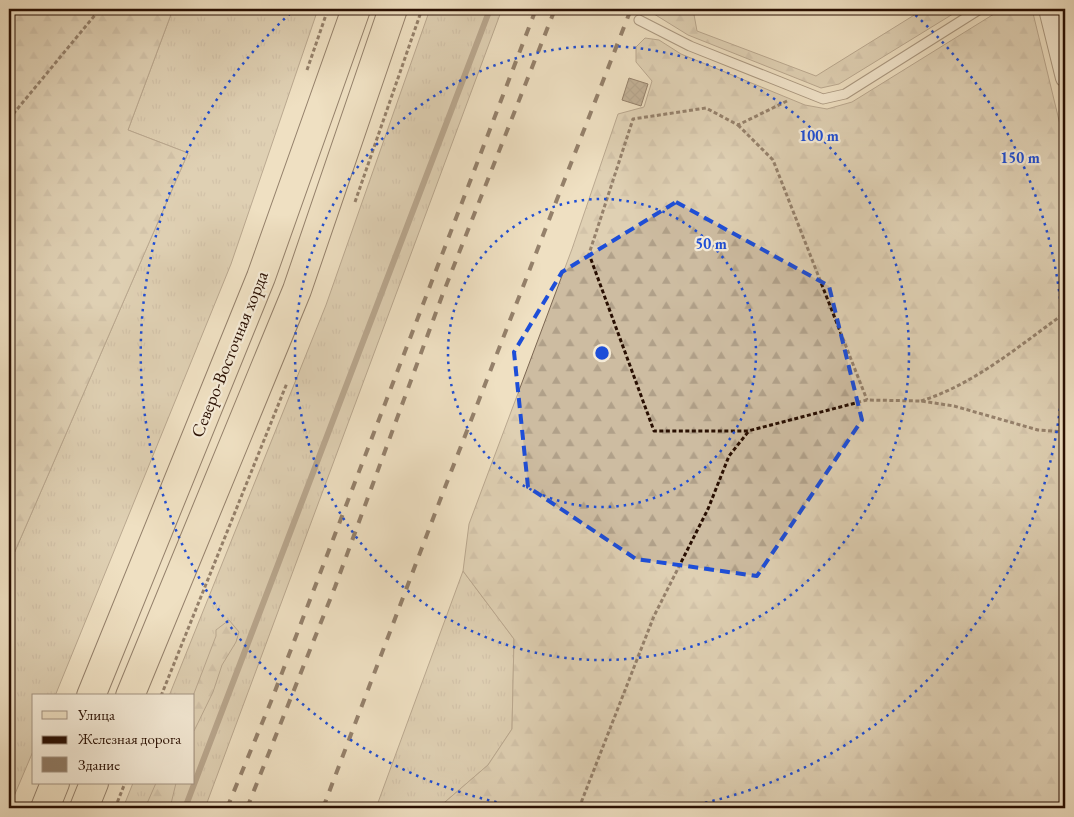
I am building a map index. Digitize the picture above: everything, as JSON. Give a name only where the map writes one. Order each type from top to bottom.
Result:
[{"type":"main road","name":"Северо-Восточная хорда","points":[[92,694],[261,278],[356,9]]},
{"type":"main road","points":[[131,694],[297,290],[394,9]]},
{"type":"main road","points":[[45,808],[55,784]]},
{"type":"main road","points":[[84,808],[94,784]]},
{"type":"street","points":[[1048,9],[1065,78]]},
{"type":"lane","points":[[639,20],[690,46],[823,99],[845,94],[980,9]]},
{"type":"path","points":[[9,119],[100,9]]},
{"type":"path","points":[[306,74],[328,9]]},
{"type":"path","points":[[738,125],[806,92]]},
{"type":"path","points":[[867,400],[773,160],[738,125],[706,108],[633,119],[589,254],[654,431],[748,431],[867,400],[921,401],[954,406],[1038,430],[1065,432]]},
{"type":"path","points":[[921,401],[946,393],[1020,347],[1065,313]]},
{"type":"path","points":[[579,808],[654,616],[708,510],[729,456],[748,431]]},
{"type":"path","points":[[115,808],[125,784]]},
{"type":"highlighted area","points":[[676,202],[829,286],[862,420],[757,576],[636,559],[528,487],[514,352],[562,272]]},
{"type":"green space","points":[[9,9],[173,9],[128,130],[188,153],[9,565]]},
{"type":"green space","points":[[173,9],[318,9],[231,264],[56,694],[32,694],[32,754],[9,808],[9,565],[188,153],[128,130]]},
{"type":"green space","points":[[430,9],[502,9],[205,808],[123,808],[133,784],[195,784],[195,694],[170,694],[326,305]]},
{"type":"green space","points":[[646,9],[693,9],[697,31],[816,76],[924,9],[961,9],[839,84],[821,88],[688,35]]},
{"type":"green space","points":[[1002,9],[1032,9],[1065,145],[1065,808],[438,808],[488,765],[512,729],[514,639],[463,571],[469,524],[572,249],[618,114],[644,107],[652,81],[636,62],[636,47],[645,38],[659,40],[681,54],[805,105],[827,109],[852,102]]},
{"type":"green space","points":[[463,571],[514,639],[512,729],[488,765],[438,808],[376,808]]},
{"type":"green space","points":[[229,620],[239,632],[236,642],[222,665],[213,692],[195,729],[194,694],[216,636],[216,630]]},
{"type":"green space","points":[[156,784],[176,784],[170,808],[145,808]]},
{"type":"building","points":[[629,78],[648,84],[641,106],[622,100]]},
{"type":"waterway","points":[[195,782],[490,9]]},
{"type":"waterway","points":[[185,808],[194,784]]},
{"type":"railway","points":[[227,808],[272,699],[536,9]]},
{"type":"railway","points":[[247,808],[335,587],[442,296],[555,9]]},
{"type":"railway","points":[[323,808],[442,495],[631,9]]}]
